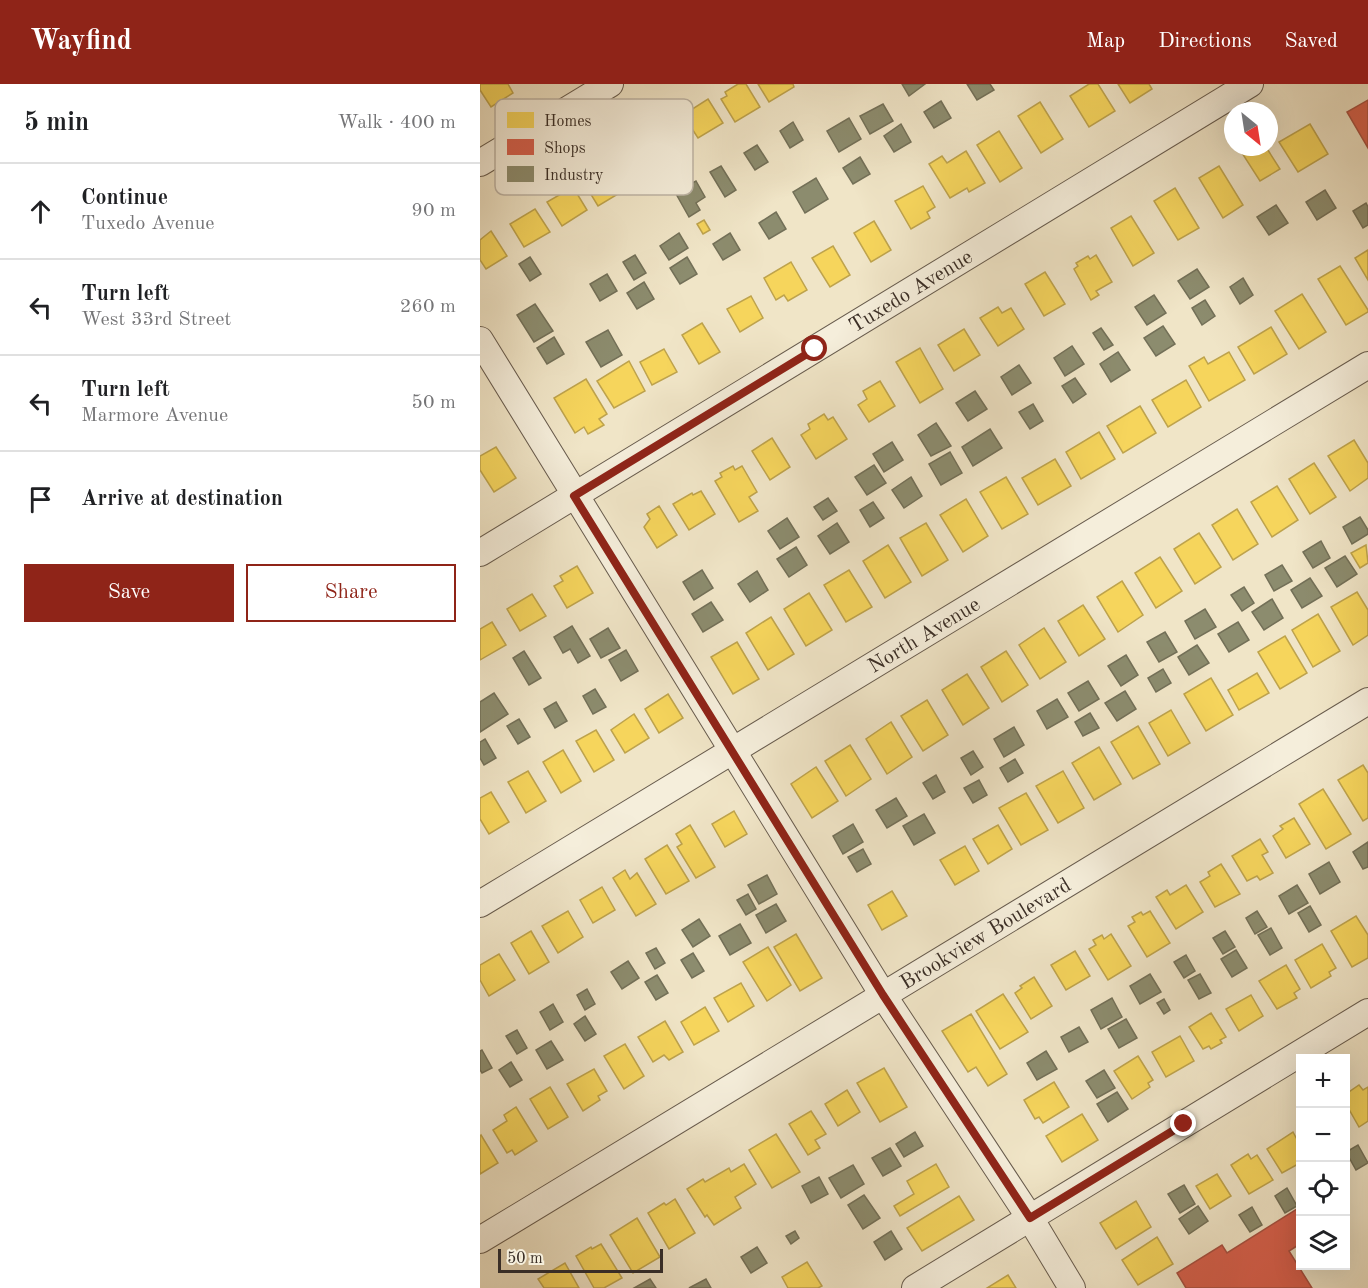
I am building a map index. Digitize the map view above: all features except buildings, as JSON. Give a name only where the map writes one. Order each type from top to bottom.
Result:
[{"type":"street","points":[[585,99],[610,84]]},
{"type":"street","name":"Tuxedo Avenue","points":[[480,553],[1250,84]]},
{"type":"street","points":[[480,163],[495,154]]},
{"type":"street","points":[[480,340],[883,995],[1030,1218],[1072,1288]]},
{"type":"street","name":"North Avenue","points":[[480,904],[1368,365]]},
{"type":"street","name":"Brookview Boulevard","points":[[480,1240],[1368,701]]},
{"type":"street","points":[[915,1288],[1368,1012]]},
{"type":"route","points":[[815,349],[574,496],[883,995],[1030,1218],[1184,1124]]}]
